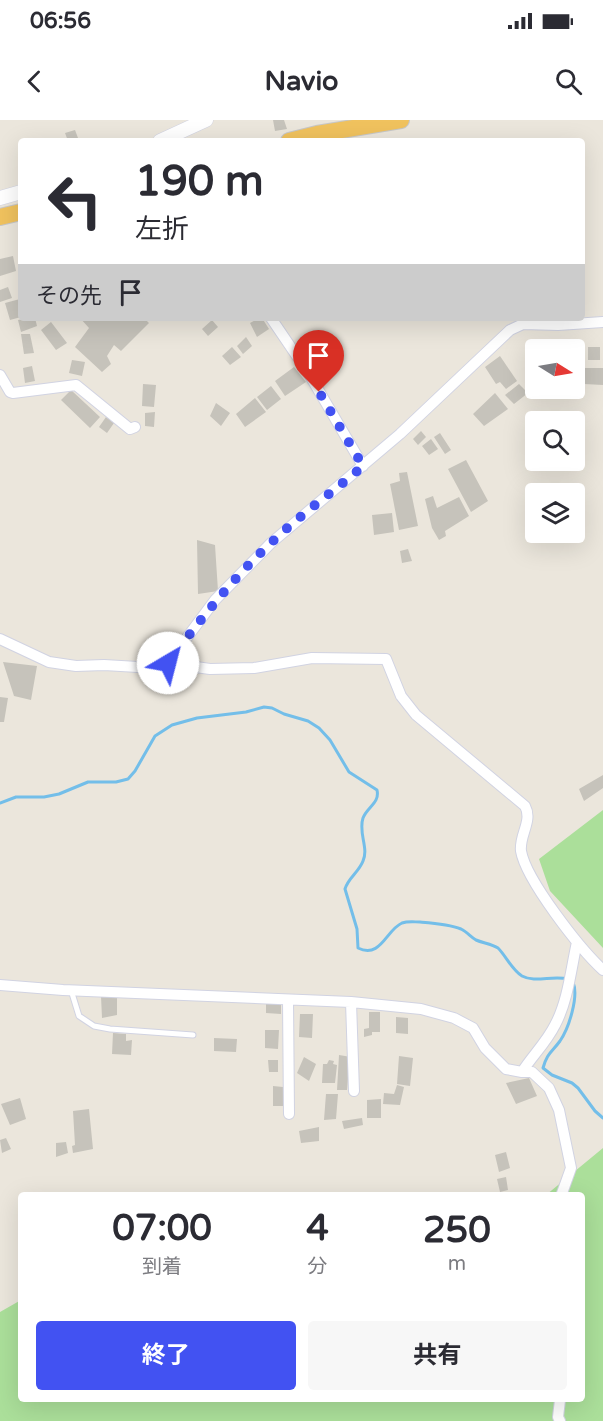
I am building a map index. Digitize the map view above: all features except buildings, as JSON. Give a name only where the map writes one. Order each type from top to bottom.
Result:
[{"type":"highway","points":[[301,138],[401,120]]},
{"type":"highway","points":[[0,217],[18,213]]},
{"type":"main road","points":[[167,138],[206,120]]},
{"type":"main road","points":[[0,198],[18,193]]},
{"type":"street","points":[[273,321],[309,374],[363,466]]},
{"type":"street","points":[[168,663],[216,600],[244,569],[279,535],[431,406],[510,330],[523,324],[558,325],[603,322]]},
{"type":"street","points":[[0,375],[13,393],[76,385],[130,429],[135,427]]},
{"type":"street","points":[[0,639],[48,662],[68,665],[138,668],[168,663],[221,669],[254,668],[312,658],[386,659],[401,696],[411,710],[525,806],[529,815],[521,846],[525,862],[543,893],[577,942],[603,970]]},
{"type":"street","points":[[522,1072],[555,1025],[563,1007],[577,942]]},
{"type":"street","points":[[0,985],[351,1002],[421,1009],[454,1018],[473,1028],[485,1048],[506,1069],[532,1072],[549,1088],[559,1110],[571,1168],[562,1192]]},
{"type":"street","points":[[288,1000],[289,1114]]},
{"type":"street","points":[[351,1002],[354,1091]]},
{"type":"street","points":[[560,1402],[558,1417],[560,1421]]},
{"type":"lane","points":[[71,990],[79,1016],[94,1026],[193,1035]]},
{"type":"green space","points":[[603,810],[603,948],[550,891],[539,859]]},
{"type":"green space","points":[[603,1148],[603,1421],[0,1421],[0,1312],[18,1302],[18,1402],[585,1402],[585,1192],[550,1192]]},
{"type":"waterway","points":[[0,803],[16,797],[44,797],[59,794],[88,782],[116,782],[128,779],[155,736],[172,725],[197,718],[246,712],[264,707],[272,708],[308,721],[319,728],[330,740],[349,772],[377,790],[377,798],[363,818],[365,856],[345,889],[357,929],[358,948],[372,950],[378,947],[402,923],[441,924],[461,929],[476,940],[498,948],[522,976],[533,979],[568,979]]},
{"type":"waterway","points":[[573,982],[575,995],[570,1020],[543,1068],[552,1075],[572,1083],[603,1118]]},
{"type":"route","points":[[168,663],[216,600],[244,569],[279,535],[363,466],[319,392]]}]
